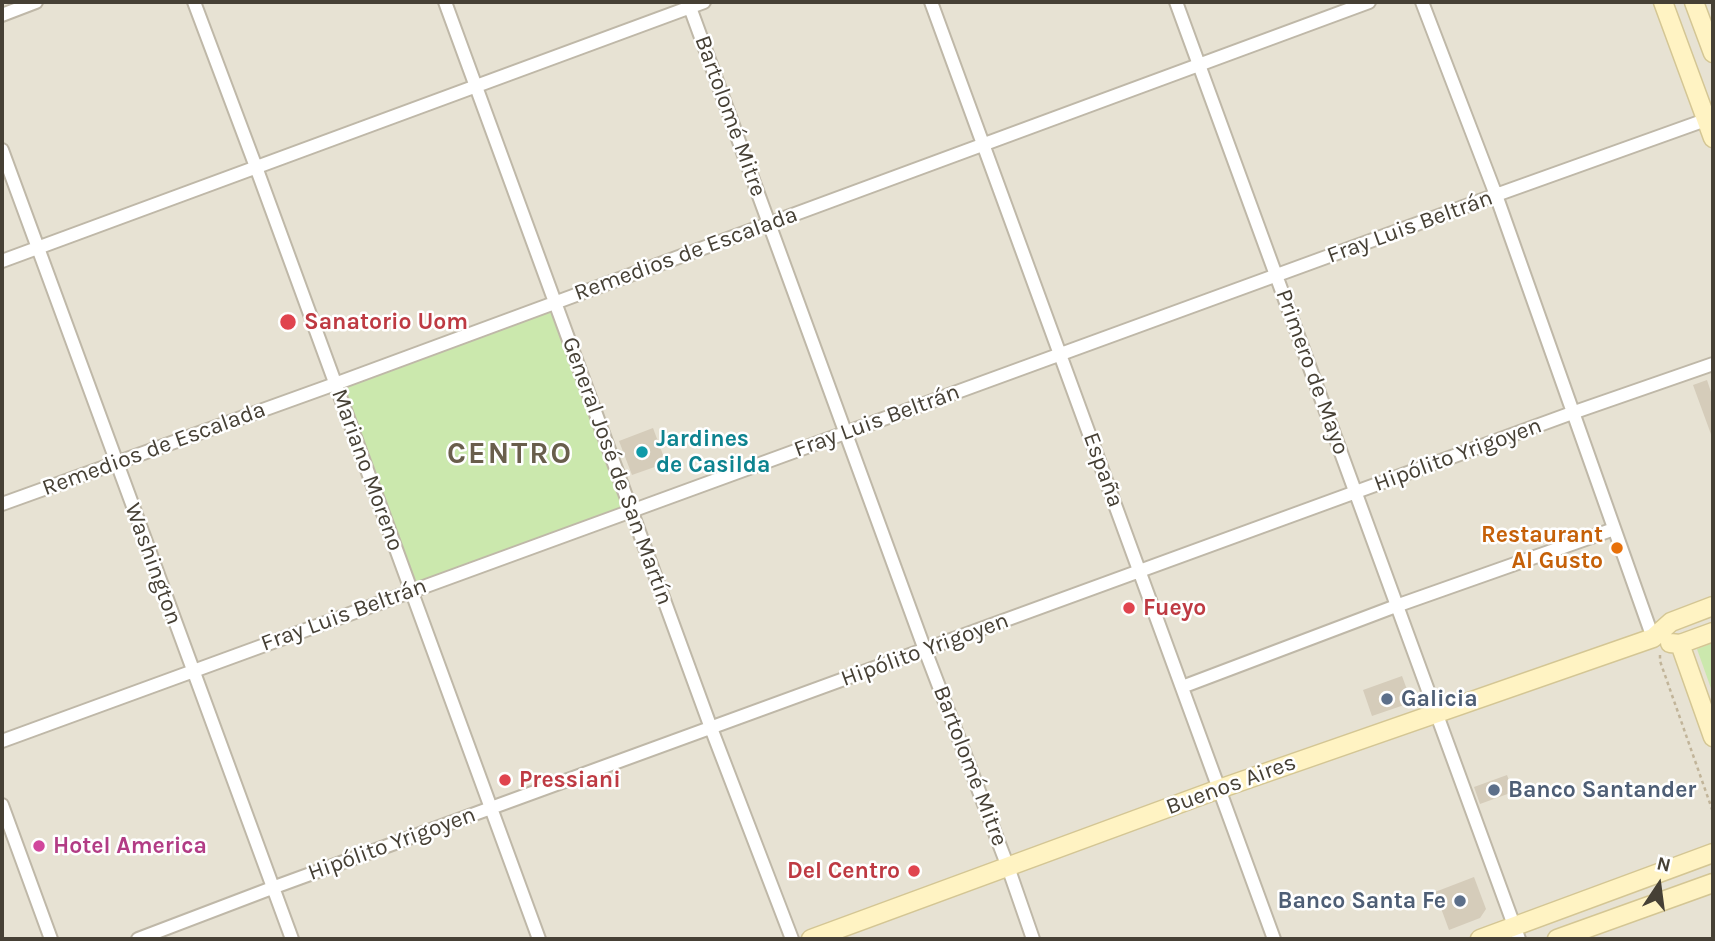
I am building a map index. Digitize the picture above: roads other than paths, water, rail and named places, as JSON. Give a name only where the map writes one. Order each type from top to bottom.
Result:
[{"type":"street","points":[[2,15],[36,2]]},
{"type":"street","name":"Mariano Moreno","points":[[194,2],[257,167],[539,939]]},
{"type":"street","name":"General José de San Martín","points":[[445,2],[711,728],[792,939]]},
{"type":"street","points":[[2,261],[476,86],[689,4],[704,2]]},
{"type":"street","name":"España","points":[[931,2],[1274,939]]},
{"type":"street","name":"Primero de Mayo","points":[[1176,2],[1516,933]]},
{"type":"street","name":"Remedios de Escalada","points":[[2,504],[335,384],[1369,2]]},
{"type":"street","points":[[1422,2],[1496,195],[1614,529],[1657,639]]},
{"type":"street","points":[[1663,2],[1710,118],[1713,138]]},
{"type":"street","points":[[1694,2],[1713,53]]},
{"type":"street","name":"Bartolomé Mitre","points":[[689,4],[1033,939]]},
{"type":"street","name":"Fray Luis Beltrán","points":[[2,741],[1710,118]]},
{"type":"street","name":"Washington","points":[[2,150],[292,939]]},
{"type":"street","name":"Hipólito Yrigoyen","points":[[138,939],[1572,413],[1713,364]]},
{"type":"street","points":[[1182,687],[1396,606],[1614,529]]},
{"type":"street","name":"Buenos Aires","points":[[1657,639],[1671,622],[1713,606]]},
{"type":"street","name":"Buenos Aires","points":[[811,939],[1219,789],[1436,713],[1657,639],[1680,644],[1713,632]]},
{"type":"street","points":[[1680,644],[1713,737]]},
{"type":"street","points":[[2,805],[51,939]]},
{"type":"street","points":[[1480,939],[1516,933],[1713,853]]},
{"type":"street","points":[[1557,939],[1713,883]]},
{"type":"place","name":"Sanatorio Uom","points":[[288,322]]},
{"type":"place","name":"Jardines de Casilda","points":[[642,452]]},
{"type":"place","name":"Restaurant Al Gusto","points":[[1617,548]]},
{"type":"place","name":"Fueyo","points":[[1129,608]]},
{"type":"place","name":"Galicia","points":[[1387,699]]},
{"type":"place","name":"Pressiani","points":[[505,780]]},
{"type":"place","name":"Banco Santander","points":[[1494,790]]},
{"type":"place","name":"Hotel America","points":[[39,846]]},
{"type":"place","name":"Del Centro","points":[[914,871]]},
{"type":"place","name":"Banco Santa Fe","points":[[1460,901]]},
{"type":"district","name":"CENTRO","points":[[510,454]]}]
